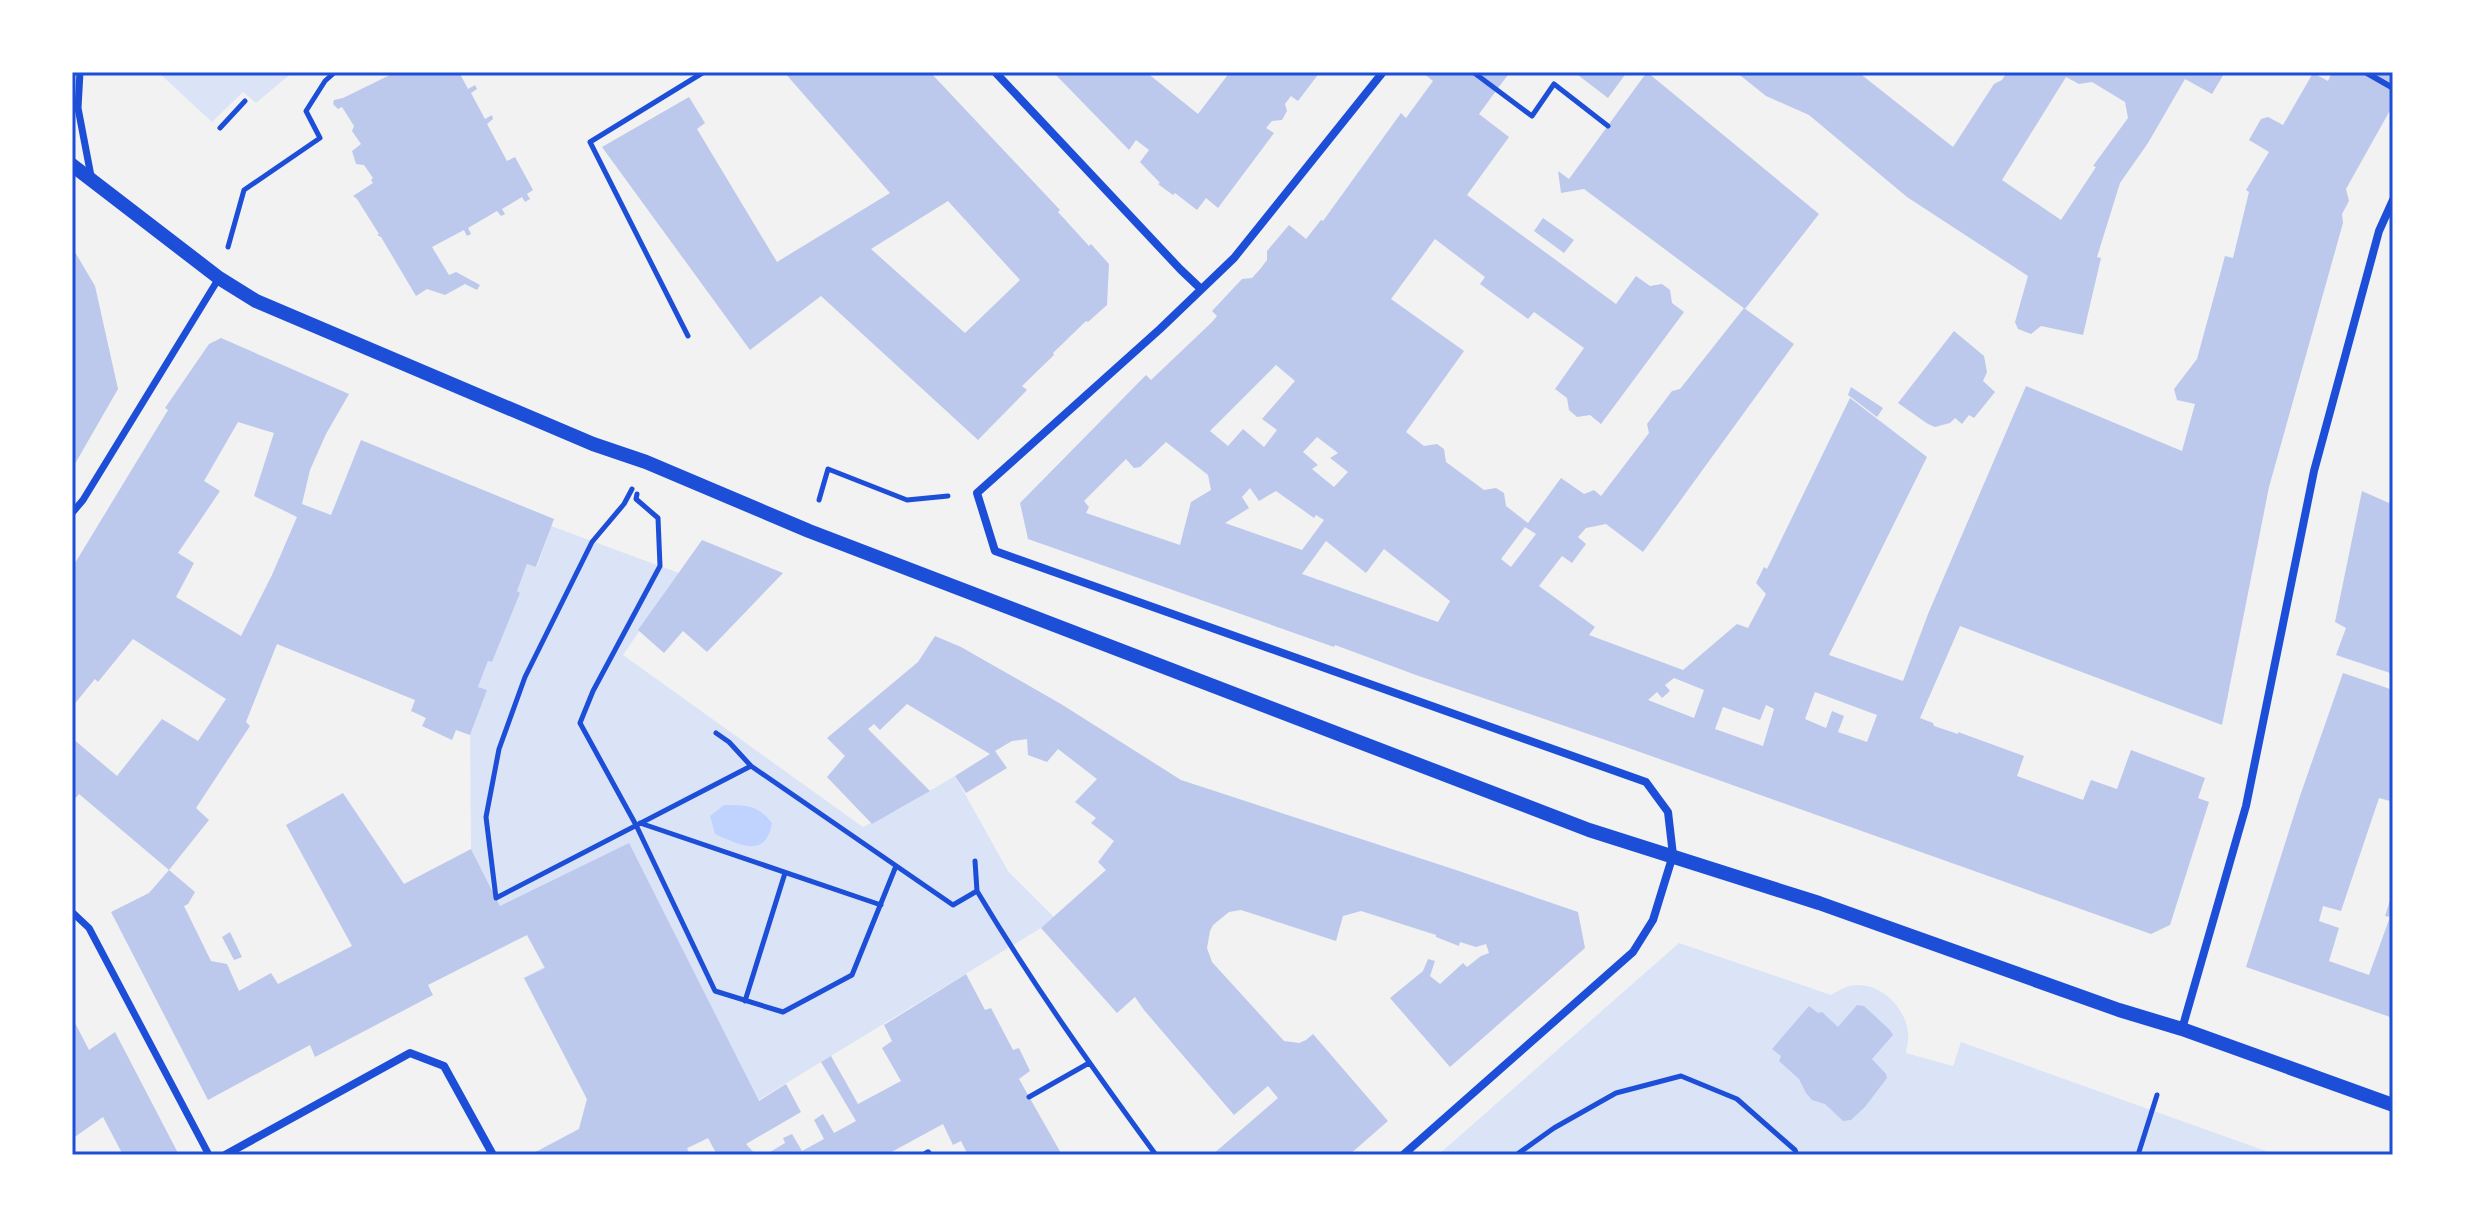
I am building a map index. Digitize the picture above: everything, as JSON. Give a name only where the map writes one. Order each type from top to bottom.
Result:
[{"type":"street","points":[[80,72],[78,108],[92,182]]},
{"type":"street","points":[[995,72],[1201,289]]},
{"type":"street","points":[[1383,72],[1234,258],[1160,329],[977,493],[995,551],[1646,782],[1668,812],[1673,855],[1653,920],[1633,952],[1403,1155]]},
{"type":"street","points":[[72,165],[219,278],[256,301],[593,444],[646,462],[809,531],[1559,819],[1819,903],[2393,1105]]},
{"type":"street","points":[[2182,1029],[2246,806],[2314,471],[2379,231],[2393,200]]},
{"type":"street","points":[[72,513],[83,500],[219,278]]},
{"type":"street","points":[[72,912],[89,928],[209,1155]]},
{"type":"street","points":[[225,1155],[410,1053],[444,1066],[493,1155]]},
{"type":"lane","points":[[2365,72],[2393,88]]},
{"type":"path","points":[[219,278],[244,190],[320,138],[306,111],[325,81],[335,72]]},
{"type":"path","points":[[688,336],[590,142],[704,72]]},
{"type":"path","points":[[1473,72],[1532,116],[1554,84],[1608,126]]},
{"type":"path","points":[[220,128],[245,101]]},
{"type":"path","points":[[646,462],[636,499],[658,518],[660,566],[593,691],[580,723],[638,824],[715,991],[783,1012],[852,975],[896,866]]},
{"type":"path","points":[[646,462],[624,504],[592,542],[525,677],[499,749],[486,817],[496,898],[751,766]]},
{"type":"path","points":[[828,469],[907,500],[977,493]]},
{"type":"path","points":[[716,733],[751,766],[953,905],[977,891]]},
{"type":"path","points":[[638,824],[881,905]]},
{"type":"path","points":[[975,861],[977,891],[1010,947],[1156,1155]]},
{"type":"path","points":[[745,1001],[785,873]]},
{"type":"path","points":[[1029,1097],[1089,1063]]},
{"type":"path","points":[[1516,1155],[1554,1128],[1616,1093],[1681,1076],[1737,1099],[1797,1155]]},
{"type":"path","points":[[2138,1155],[2157,1095]]},
{"type":"shaded area","points":[[158,72],[293,72],[256,103],[243,92],[212,122]]},
{"type":"shaded area","points":[[551,526],[679,573],[623,655],[863,827],[955,776],[1008,871],[1054,917],[1041,928],[711,1129],[715,1135],[673,1155],[530,1155],[579,1129],[587,1099],[524,978],[544,967],[527,935],[517,939],[471,849],[470,735],[486,691],[478,687],[488,661],[492,662],[527,564],[537,567]]},
{"type":"shaded area","points":[[1679,943],[1831,995],[1846,987],[1859,985],[1879,991],[1902,1013],[1908,1038],[1906,1053],[1953,1066],[1961,1042],[2277,1155],[1438,1155]]},
{"type":"water","points":[[724,805],[751,807],[767,817],[772,823],[764,841],[758,845],[742,845],[715,834],[710,816]]},
{"type":"building","points":[[396,72],[459,72],[468,89],[475,85],[477,89],[471,93],[485,119],[492,115],[493,119],[487,124],[507,161],[515,157],[533,190],[527,194],[530,199],[525,202],[522,197],[502,209],[505,214],[501,216],[497,211],[468,228],[471,234],[467,236],[464,230],[432,247],[449,275],[456,272],[480,285],[477,290],[465,284],[445,295],[427,289],[416,296],[353,196],[373,183],[373,178],[364,165],[356,164],[352,151],[361,144],[352,131],[354,126],[342,107],[338,109],[333,104],[334,100]]},
{"type":"building","points":[[784,72],[930,72],[1109,264],[1107,305],[1053,353],[1022,386],[1027,390],[978,440],[821,296],[750,350],[602,147],[689,97],[705,123],[697,129],[777,262],[890,193]],"holes":[[[948,201],[1020,280],[965,333],[871,249]]]},
{"type":"building","points":[[1053,72],[1146,72],[1198,114],[1230,72],[1320,72],[1298,101],[1291,96],[1285,104],[1287,111],[1282,120],[1272,121],[1266,128],[1274,133],[1218,208],[1206,198],[1197,210],[1158,184],[1140,162],[1149,150],[1136,140],[1129,150]]},
{"type":"building","points":[[1422,72],[1510,72],[1479,114],[1509,137],[1467,195],[1616,304],[1636,276],[1650,286],[1662,284],[1670,290],[1672,303],[1684,312],[1601,424],[1590,415],[1577,417],[1569,410],[1567,398],[1555,389],[1584,348],[1534,312],[1528,319],[1480,284],[1485,277],[1435,239],[1391,299],[1464,351],[1406,432],[1424,446],[1437,444],[1444,449],[1446,462],[1484,490],[1496,488],[1504,493],[1506,506],[1528,523],[1561,478],[1584,494],[1594,490],[1601,496],[1649,433],[1647,424],[1672,391],[1680,389],[1744,308],[1794,344],[1643,552],[1606,524],[1586,528],[1578,537],[1586,544],[1572,563],[1562,556],[1539,586],[1595,627],[1589,635],[1683,670],[1737,624],[1748,628],[1766,594],[1756,583],[1764,567],[1767,569],[1850,398],[1927,457],[1829,655],[1903,681],[1928,614],[2026,386],[2182,451],[2195,404],[2177,400],[2174,389],[2197,359],[2225,256],[2233,258],[2249,192],[2246,190],[2269,152],[2249,140],[2261,119],[2268,117],[2283,125],[2313,73],[2328,81],[2332,72],[2393,72],[2393,105],[2346,189],[2349,201],[2342,214],[2343,223],[2269,487],[2222,725],[1960,626],[1920,718],[1934,726],[2024,756],[2017,776],[2083,800],[2091,780],[2117,789],[2131,750],[2205,778],[2198,798],[2209,802],[2170,925],[2151,934],[1028,539],[1020,503],[1146,375],[1151,380],[1212,322],[1217,316],[1212,311],[1242,279],[1252,278],[1261,268],[1267,260],[1267,251],[1289,225],[1306,239],[1323,221],[1401,113],[1406,118],[1433,81]],"holes":[[[1276,365],[1295,381],[1262,419],[1277,430],[1264,447],[1243,429],[1228,446],[1210,431]],[[1317,437],[1338,453],[1330,458],[1348,472],[1334,487],[1312,469],[1318,465],[1303,452]],[[1166,442],[1208,475],[1211,490],[1191,502],[1180,545],[1086,513],[1089,507],[1084,501],[1126,459],[1134,468],[1140,467]],[[1250,488],[1259,501],[1276,491],[1314,518],[1316,515],[1324,520],[1302,550],[1225,523],[1249,508],[1242,497]],[[1525,527],[1536,534],[1511,567],[1501,559]],[[1326,541],[1366,573],[1384,549],[1450,601],[1438,622],[1302,574]],[[1674,678],[1704,690],[1694,718],[1648,700],[1657,692],[1662,698],[1670,691],[1665,685]],[[1815,692],[1877,715],[1867,742],[1838,732],[1844,716],[1832,711],[1826,728],[1805,719]],[[1766,705],[1774,709],[1763,746],[1715,729],[1723,707],[1760,720]]]},
{"type":"building","points":[[1574,72],[1627,72],[1608,98]]},
{"type":"building","points":[[1647,72],[1819,214],[1745,309],[1584,189],[1561,193],[1558,171],[1569,179]]},
{"type":"building","points":[[1736,72],[1858,72],[1953,147],[1994,84],[2002,80],[2007,72],[2225,72],[2212,94],[2185,79],[2148,143],[2120,183],[2097,257],[2101,258],[2083,335],[2041,326],[2031,334],[2018,329],[2015,322],[2028,276],[1907,197],[1809,115],[1766,96]],"holes":[[[2066,77],[2079,84],[2092,82],[2125,102],[2128,118],[2093,166],[2096,167],[2061,220],[2002,180]]]},
{"type":"building","points":[[1543,218],[1574,240],[1564,253],[1534,231]]},
{"type":"building","points":[[72,247],[95,286],[118,389],[72,469]]},
{"type":"building","points":[[1954,331],[1984,356],[1987,372],[1983,381],[1995,392],[1974,418],[1969,415],[1962,424],[1955,418],[1950,423],[1935,427],[1898,403]]},
{"type":"building","points":[[221,338],[349,394],[310,470],[302,504],[331,515],[361,440],[554,519],[536,567],[527,564],[517,591],[520,593],[492,662],[488,661],[478,687],[487,690],[470,735],[456,730],[452,740],[422,726],[426,718],[411,711],[415,700],[277,644],[246,722],[250,726],[196,808],[209,820],[169,870],[79,794],[72,802],[72,738],[117,776],[162,719],[198,741],[226,699],[133,639],[98,682],[95,679],[72,707],[72,568],[168,410],[165,408],[209,344]],"holes":[[[238,422],[274,433],[254,496],[297,517],[241,636],[176,597],[194,563],[178,553],[220,491],[204,481]]]},
{"type":"building","points":[[1851,387],[1883,408],[1877,417],[1848,395]]},
{"type":"building","points":[[2362,491],[2389,503],[2393,494],[2393,674],[2336,655],[2346,628],[2335,622]]},
{"type":"building","points":[[702,540],[783,573],[707,652],[683,631],[664,653],[638,630]]},
{"type":"building","points":[[935,636],[961,647],[1061,704],[1181,780],[1578,912],[1585,948],[1450,1067],[1390,998],[1423,971],[1428,959],[1435,961],[1430,976],[1440,984],[1463,963],[1467,967],[1489,953],[1486,944],[1476,947],[1460,942],[1459,946],[1436,935],[1361,911],[1343,916],[1336,941],[1241,910],[1229,912],[1210,931],[1207,948],[1212,962],[1284,1041],[1299,1043],[1313,1034],[1388,1121],[1349,1155],[1212,1155],[1278,1098],[1268,1086],[1234,1115],[1135,997],[1117,1013],[1041,928],[1106,870],[1098,862],[1114,841],[1091,823],[1096,818],[1075,802],[1097,779],[1058,749],[1047,762],[1028,755],[1027,739],[1012,741],[995,751],[1007,768],[966,793],[955,776],[990,754],[907,704],[880,730],[874,724],[868,729],[930,791],[872,824],[827,777],[845,756],[827,738],[918,662]]},
{"type":"building","points":[[2343,673],[2393,690],[2393,793],[2390,801],[2379,798],[2341,911],[2323,906],[2319,921],[2339,928],[2329,961],[2369,975],[2390,917],[2385,916],[2393,891],[2393,1018],[2246,967]]},
{"type":"building","points":[[343,793],[404,884],[471,849],[500,906],[629,843],[759,1101],[786,1084],[801,1112],[746,1144],[756,1155],[717,1155],[708,1138],[687,1148],[690,1155],[530,1155],[579,1129],[587,1099],[524,978],[545,968],[527,935],[428,985],[433,995],[315,1057],[310,1045],[208,1100],[111,912],[149,893],[169,870],[195,892],[184,906],[211,961],[227,964],[239,991],[271,973],[278,984],[352,946],[286,825]]},
{"type":"building","points":[[230,932],[242,957],[234,960],[222,937]]},
{"type":"building","points":[[966,974],[985,1010],[991,1008],[1013,1050],[1019,1048],[1030,1071],[1019,1079],[1062,1155],[968,1155],[961,1141],[953,1145],[943,1124],[886,1155],[765,1155],[785,1143],[783,1138],[792,1134],[802,1151],[824,1139],[814,1120],[823,1114],[834,1133],[856,1121],[821,1062],[831,1056],[858,1104],[901,1081],[882,1048],[892,1041],[884,1025]]},
{"type":"building","points":[[1857,1005],[1864,1006],[1893,1035],[1872,1059],[1887,1078],[1865,1107],[1851,1120],[1843,1121],[1825,1104],[1812,1100],[1799,1079],[1779,1061],[1781,1056],[1772,1049],[1809,1006],[1818,1013],[1822,1012],[1838,1027]]},
{"type":"building","points":[[72,1017],[89,1050],[115,1032],[179,1155],[123,1155],[103,1117],[72,1139]]}]
